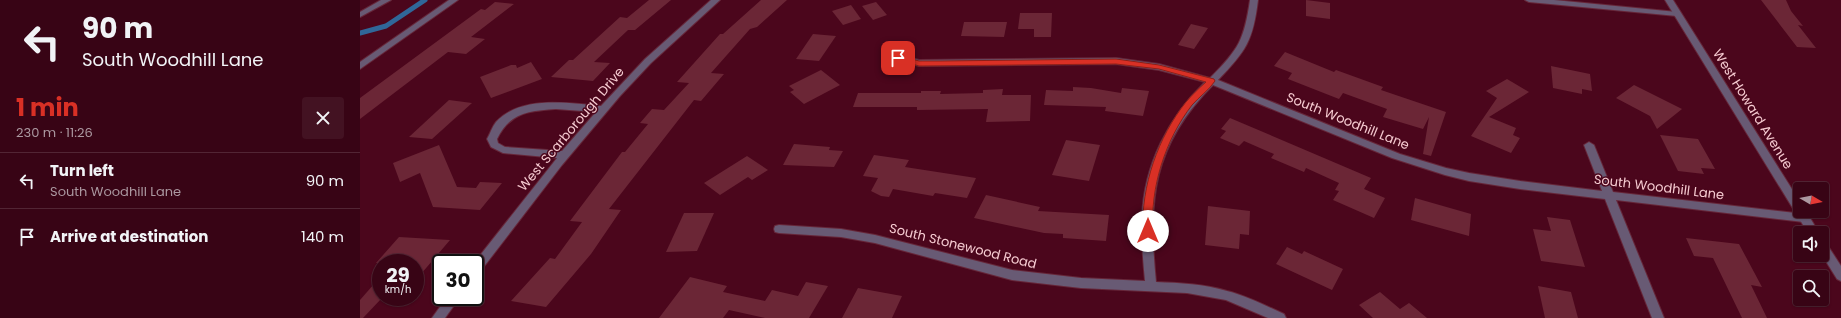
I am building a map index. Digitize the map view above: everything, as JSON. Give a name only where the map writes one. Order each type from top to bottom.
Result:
[{"type":"street","points":[[360,15],[387,0]]},
{"type":"street","points":[[360,66],[454,0]]},
{"type":"street","name":"West Scarborough Drive","points":[[484,258],[564,154],[625,83],[672,37],[716,0]]},
{"type":"street","points":[[1151,286],[1147,218],[1151,185],[1157,165],[1167,138],[1179,117],[1189,104],[1240,50],[1247,37],[1251,23],[1254,0]]},
{"type":"street","points":[[1529,0],[1677,14]]},
{"type":"street","name":"West Howard Avenue","points":[[1669,0],[1793,200]]},
{"type":"street","name":"South Woodhill Lane","points":[[886,54],[919,63],[1116,61],[1159,67],[1211,81],[1424,166],[1494,181],[1793,217]]},
{"type":"street","points":[[564,154],[503,150],[494,145],[492,139],[494,132],[506,118],[537,106],[549,105],[603,109]]},
{"type":"street","points":[[1589,145],[1658,318]]},
{"type":"street","name":"West Howard Avenue","points":[[1804,218],[1809,226]]},
{"type":"street","name":"South Stonewood Road","points":[[778,229],[840,233],[875,239],[1012,275],[1081,283],[1187,288],[1226,295],[1244,301],[1280,318]]},
{"type":"street","points":[[1829,257],[1841,276]]},
{"type":"street","points":[[438,318],[447,306]]},
{"type":"building","points":[[649,0],[671,0],[635,30],[628,30],[594,62],[610,63],[593,81],[551,77],[569,60],[573,60],[620,17],[627,18]]},
{"type":"building","points":[[761,0],[787,0],[757,27],[750,29],[711,73],[724,74],[701,101],[694,100],[609,209],[621,210],[591,254],[546,307],[511,301],[550,258],[555,259],[582,222],[570,221],[622,152],[625,152],[648,124],[640,123],[652,109],[664,110],[689,83],[677,82],[720,34],[723,34]]},
{"type":"building","points":[[1306,0],[1330,3],[1330,19],[1306,16]]},
{"type":"building","points":[[1761,0],[1786,0],[1791,11],[1803,26],[1798,25],[1816,48],[1797,47]]},
{"type":"building","points":[[495,2],[514,4],[471,37],[485,39],[466,54],[448,52],[360,119],[360,98],[481,9],[485,10]]},
{"type":"building","points":[[876,2],[887,15],[873,20],[862,6]]},
{"type":"building","points":[[851,5],[861,19],[843,25],[832,11]]},
{"type":"building","points":[[1020,13],[1052,13],[1051,37],[1034,37],[1034,29],[1018,29]]},
{"type":"building","points":[[964,22],[1007,22],[1004,37],[961,36]]},
{"type":"building","points":[[1191,24],[1208,28],[1194,49],[1178,45]]},
{"type":"building","points":[[813,34],[836,36],[819,61],[796,59]]},
{"type":"building","points":[[1285,52],[1334,72],[1336,70],[1383,87],[1381,90],[1446,112],[1431,156],[1423,154],[1429,117],[1423,129],[1383,117],[1387,109],[1343,93],[1339,99],[1288,79],[1292,73],[1274,66]]},
{"type":"building","points":[[531,62],[542,79],[491,98],[480,77],[511,65],[516,65],[517,68]]},
{"type":"building","points":[[1551,66],[1590,74],[1592,91],[1582,89],[1582,94],[1553,88]]},
{"type":"building","points":[[821,70],[840,85],[804,104],[790,92],[794,90],[789,86]]},
{"type":"building","points":[[1507,79],[1529,92],[1489,117],[1516,128],[1513,135],[1520,138],[1511,153],[1471,136],[1497,98],[1486,91]]},
{"type":"building","points":[[1634,85],[1682,109],[1657,129],[1650,116],[1616,98]]},
{"type":"building","points":[[1073,87],[1091,88],[1121,93],[1122,88],[1149,91],[1143,116],[1105,111],[1106,107],[1044,105],[1046,90],[1073,91]]},
{"type":"building","points":[[1003,89],[1002,95],[1031,95],[1030,121],[986,122],[988,109],[917,110],[917,107],[853,107],[858,93],[921,93],[921,91],[941,91],[940,94],[983,93],[983,90]]},
{"type":"building","points":[[449,100],[472,103],[432,139],[409,137]]},
{"type":"building","points":[[1230,118],[1371,178],[1364,189],[1385,198],[1374,218],[1333,200],[1339,191],[1335,190],[1339,183],[1306,168],[1304,172],[1271,158],[1274,154],[1244,141],[1239,146],[1220,138],[1226,131],[1221,129]]},
{"type":"building","points":[[1660,135],[1698,139],[1715,169],[1701,168],[1704,174],[1678,171]]},
{"type":"building","points":[[1066,140],[1100,145],[1089,181],[1052,175]]},
{"type":"building","points":[[794,144],[830,147],[829,150],[843,151],[834,167],[783,165]]},
{"type":"building","points":[[439,145],[457,187],[476,188],[480,182],[502,183],[480,210],[433,207],[420,173],[400,182],[393,163]]},
{"type":"building","points":[[874,155],[909,160],[905,167],[976,178],[967,198],[935,193],[933,196],[893,189],[889,197],[881,196],[871,191],[878,178],[863,176]]},
{"type":"building","points":[[747,156],[768,170],[752,180],[748,177],[720,195],[704,183]]},
{"type":"building","points":[[986,195],[1040,207],[1038,211],[1109,215],[1106,241],[1063,238],[1063,234],[1044,233],[974,218]]},
{"type":"building","points":[[1415,198],[1471,214],[1469,236],[1411,220]]},
{"type":"building","points":[[1208,206],[1250,211],[1249,235],[1240,234],[1239,249],[1205,245]]},
{"type":"building","points":[[684,213],[714,213],[697,251],[666,252]]},
{"type":"building","points":[[1547,217],[1570,220],[1585,267],[1541,261],[1533,229],[1551,231]]},
{"type":"building","points":[[399,237],[450,240],[438,254],[432,254],[432,261],[424,270],[424,254],[384,254]]},
{"type":"building","points":[[1686,238],[1739,244],[1762,287],[1751,285],[1767,318],[1742,318],[1713,258],[1694,256]]},
{"type":"building","points":[[1287,247],[1302,254],[1304,251],[1343,269],[1332,290],[1276,264]]},
{"type":"building","points":[[690,277],[727,286],[723,292],[765,301],[772,290],[798,296],[806,282],[828,286],[809,318],[765,318],[729,310],[723,318],[659,318]]},
{"type":"building","points":[[372,286],[372,306],[374,306],[363,318],[360,318],[360,300]]},
{"type":"building","points":[[1538,286],[1571,292],[1578,318],[1545,318]]},
{"type":"building","points":[[858,288],[902,296],[892,318],[842,318]]},
{"type":"building","points":[[1380,292],[1400,309],[1409,303],[1427,318],[1373,318],[1359,305]]},
{"type":"waterway","points":[[360,33],[386,26],[425,0]]},
{"type":"route","points":[[898,58],[911,62],[941,64],[1116,61],[1159,67],[1211,81],[1189,104],[1179,117],[1167,138],[1151,185],[1147,218],[1148,231]]}]
